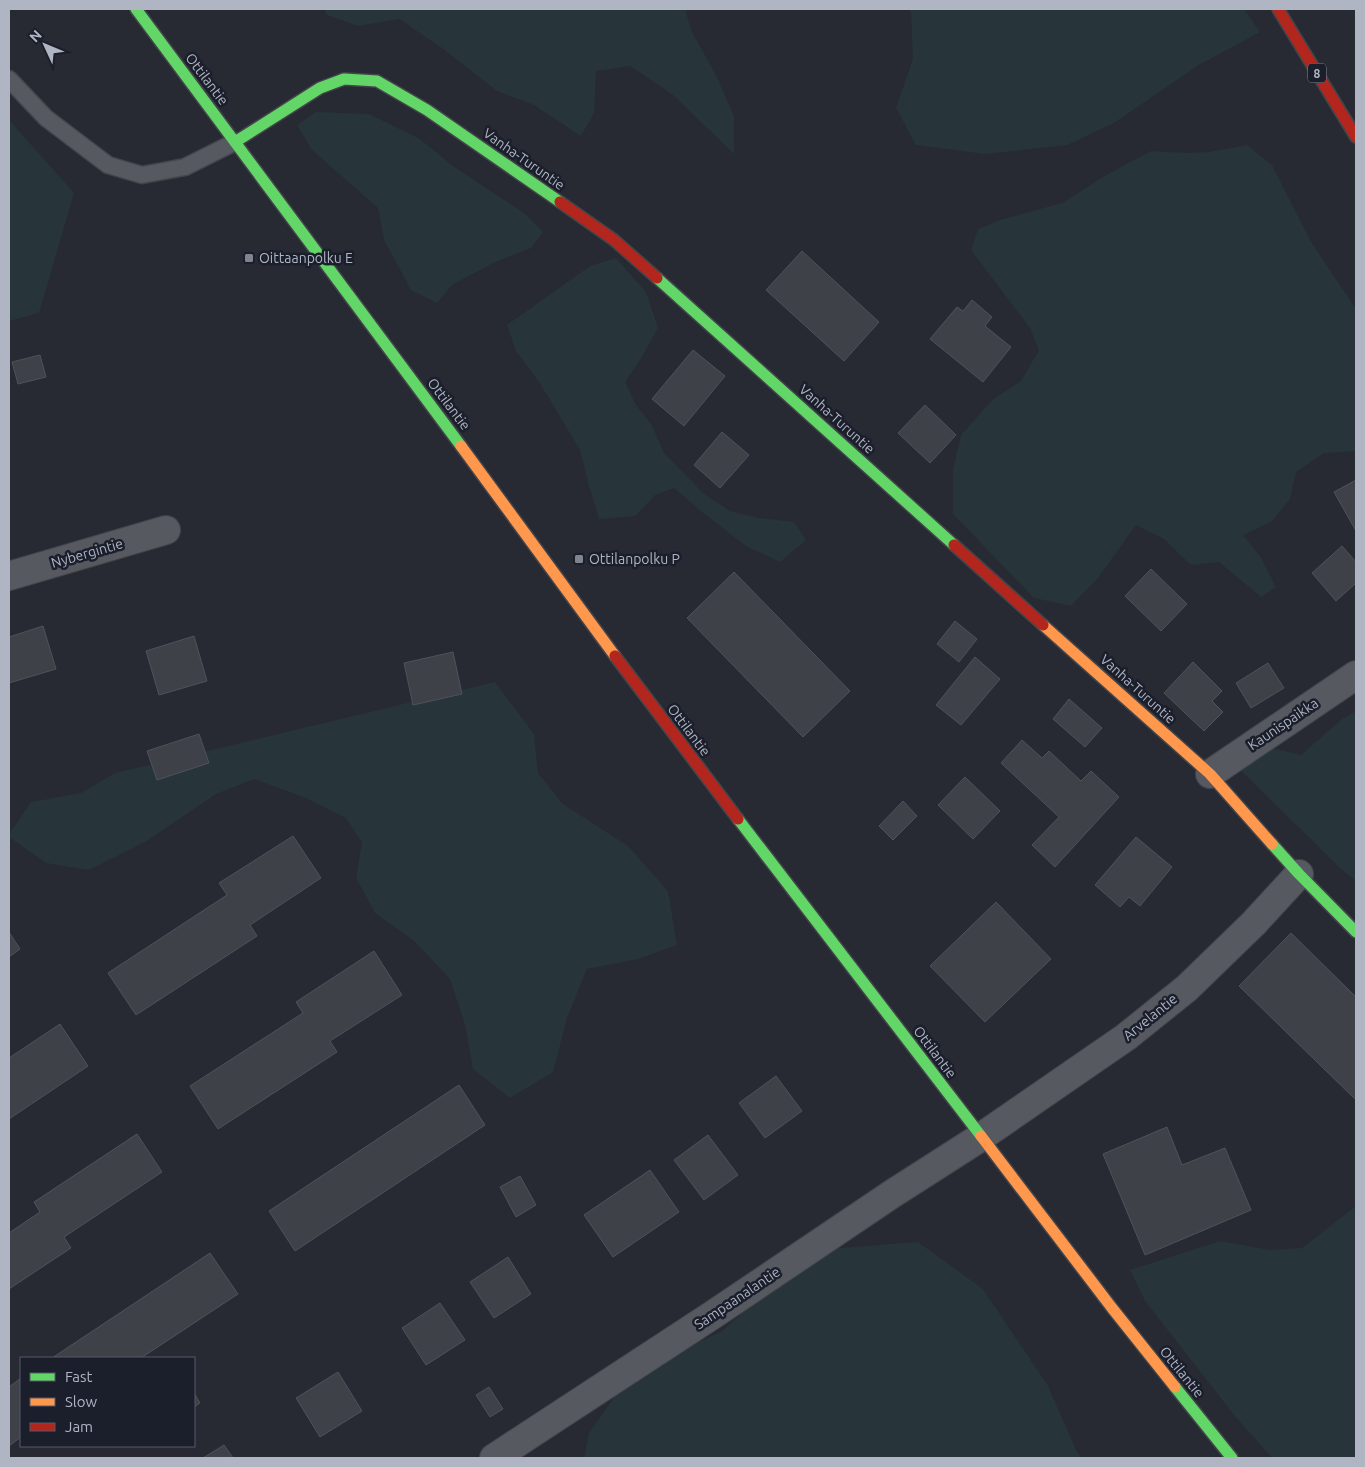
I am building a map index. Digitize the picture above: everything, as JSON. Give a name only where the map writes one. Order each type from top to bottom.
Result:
[{"type":"main road","name":"Ottilantie","points":[[136,9],[718,793],[1112,1308],[1232,1458]]},
{"type":"main road","name":"8","points":[[1278,9],[1356,137]]},
{"type":"main road","name":"Vanha-Turuntie","points":[[235,142],[320,88],[344,79],[377,81],[427,110],[614,240],[1210,774],[1299,874],[1356,932]]},
{"type":"street","name":"Nybergintie","points":[[9,576],[166,530]]},
{"type":"street","name":"Kaunispaikka","points":[[1210,774],[1356,675]]},
{"type":"street","name":"Arvelantie","points":[[981,1136],[1126,1037],[1187,988],[1254,923],[1299,874]]},
{"type":"street","name":"Sampaanalantie","points":[[494,1458],[981,1136]]},
{"type":"lane","points":[[9,79],[46,118],[108,165],[142,175],[185,167],[235,142]]},
{"type":"shaded area","points":[[324,9],[685,9],[691,30],[716,75],[734,116],[734,154],[673,95],[630,66],[596,71],[594,113],[581,136],[534,105],[497,91],[442,48],[399,19],[358,26],[327,15]]},
{"type":"shaded area","points":[[909,9],[1244,9],[1260,32],[1197,66],[1114,123],[1067,145],[985,154],[916,145],[896,108],[913,59],[911,12]]},
{"type":"shaded area","points":[[316,112],[369,114],[420,139],[453,166],[524,213],[543,232],[531,248],[493,263],[452,285],[437,303],[411,290],[384,240],[378,208],[312,150],[297,125]]},
{"type":"shaded area","points":[[9,120],[74,193],[39,313],[9,321]]},
{"type":"shaded area","points":[[1247,145],[1272,165],[1311,242],[1356,309],[1356,453],[1353,451],[1324,453],[1296,472],[1290,499],[1271,522],[1243,535],[1260,556],[1276,587],[1261,597],[1219,562],[1191,565],[1164,539],[1136,525],[1098,578],[1071,606],[1034,598],[953,514],[953,469],[961,435],[992,400],[1021,381],[1039,350],[1030,328],[971,250],[978,229],[1000,220],[1062,203],[1108,174],[1151,151],[1208,152]]},
{"type":"shaded area","points":[[616,258],[646,292],[658,328],[625,382],[636,405],[651,424],[664,453],[704,494],[730,511],[759,518],[794,522],[806,540],[780,562],[746,546],[674,488],[655,495],[635,516],[599,519],[580,450],[539,382],[516,351],[507,325],[590,266]]},
{"type":"shaded area","points":[[495,682],[534,734],[538,773],[563,804],[628,846],[668,891],[677,945],[638,959],[587,969],[567,1018],[553,1072],[510,1098],[473,1069],[465,1025],[450,979],[414,941],[375,913],[356,878],[362,842],[346,818],[306,798],[254,779],[216,794],[145,842],[89,870],[46,863],[9,837],[9,834],[31,802],[81,793],[115,773]]},
{"type":"shaded area","points":[[1356,711],[1356,881],[1340,868],[1227,757],[1271,748],[1301,755],[1342,719]]},
{"type":"shaded area","points":[[1356,1206],[1356,1458],[1272,1458],[1234,1415],[1145,1301],[1130,1270],[1220,1241],[1270,1250],[1302,1248]]},
{"type":"shaded area","points":[[918,1242],[983,1289],[1048,1386],[1077,1452],[1082,1458],[584,1458],[589,1433],[619,1390],[667,1357],[722,1331],[774,1285],[827,1249]]},
{"type":"building","points":[[802,251],[879,322],[844,361],[766,290]]},
{"type":"building","points":[[972,300],[992,317],[985,326],[1011,347],[983,382],[930,339],[957,307],[963,311]]},
{"type":"building","points":[[693,350],[725,376],[684,426],[652,399]]},
{"type":"building","points":[[40,355],[46,377],[18,384],[12,362]]},
{"type":"building","points":[[925,405],[956,435],[930,463],[898,433]]},
{"type":"building","points":[[722,432],[749,455],[720,488],[694,465]]},
{"type":"building","points":[[1356,480],[1356,531],[1334,492]]},
{"type":"building","points":[[1342,546],[1356,562],[1356,583],[1336,601],[1312,573]]},
{"type":"building","points":[[1151,569],[1187,604],[1161,631],[1125,596]]},
{"type":"building","points":[[734,572],[850,691],[803,737],[687,618]]},
{"type":"building","points":[[955,621],[977,639],[959,662],[937,644]]},
{"type":"building","points":[[43,626],[56,669],[9,683],[9,637]]},
{"type":"building","points":[[194,636],[207,681],[159,695],[146,651]]},
{"type":"building","points":[[453,652],[462,694],[413,705],[404,663]]},
{"type":"building","points":[[975,657],[1000,679],[961,725],[936,705]]},
{"type":"building","points":[[1193,662],[1222,691],[1212,701],[1223,712],[1204,731],[1164,693]]},
{"type":"building","points":[[1268,663],[1284,688],[1251,708],[1236,683]]},
{"type":"building","points":[[1069,699],[1102,728],[1085,747],[1053,719]]},
{"type":"building","points":[[199,734],[209,763],[157,780],[147,751]]},
{"type":"building","points":[[1022,740],[1042,758],[1049,751],[1081,781],[1091,771],[1119,797],[1055,867],[1032,845],[1059,817],[1001,763]]},
{"type":"building","points":[[965,777],[1000,811],[973,839],[938,805]]},
{"type":"building","points":[[903,801],[917,816],[893,840],[879,826]]},
{"type":"building","points":[[293,836],[321,878],[250,925],[257,936],[136,1015],[108,973],[227,895],[219,883]]},
{"type":"building","points":[[1136,837],[1172,867],[1140,906],[1129,897],[1120,907],[1095,885]]},
{"type":"building","points":[[996,902],[1051,959],[985,1022],[930,966]]},
{"type":"building","points":[[9,932],[20,949],[9,957]]},
{"type":"building","points":[[1291,933],[1356,997],[1356,1100],[1239,986]]},
{"type":"building","points":[[374,951],[402,995],[330,1041],[337,1052],[218,1129],[190,1086],[303,1013],[296,1002]]},
{"type":"building","points":[[60,1024],[88,1066],[9,1119],[9,1058]]},
{"type":"building","points":[[776,1076],[802,1111],[765,1138],[739,1103]]},
{"type":"building","points":[[459,1085],[485,1125],[295,1251],[269,1211]]},
{"type":"building","points":[[1167,1127],[1182,1165],[1225,1148],[1251,1210],[1145,1255],[1103,1154]]},
{"type":"building","points":[[137,1134],[162,1172],[64,1237],[71,1248],[9,1289],[9,1233],[40,1212],[34,1202]]},
{"type":"building","points":[[708,1135],[738,1175],[704,1200],[674,1160]]},
{"type":"building","points":[[650,1170],[679,1212],[613,1257],[584,1215]]},
{"type":"building","points":[[520,1176],[536,1205],[516,1217],[500,1187]]},
{"type":"building","points":[[210,1253],[238,1294],[143,1357],[54,1357]]},
{"type":"building","points":[[508,1257],[531,1294],[494,1318],[470,1282]]},
{"type":"building","points":[[440,1303],[465,1340],[426,1365],[402,1328]]},
{"type":"building","points":[[338,1372],[362,1411],[320,1437],[296,1398]]},
{"type":"building","points":[[20,1379],[20,1438],[9,1446],[9,1387]]},
{"type":"building","points":[[489,1387],[503,1409],[490,1417],[476,1395]]},
{"type":"building","points":[[195,1395],[200,1403],[195,1406]]},
{"type":"building","points":[[224,1445],[233,1458],[203,1458]]},
{"type":"traffic: fast","points":[[136,9],[461,446]]},
{"type":"traffic: fast","points":[[235,142],[320,88],[344,79],[377,81],[427,110],[560,202]]},
{"type":"traffic: fast","points":[[657,278],[954,545]]},
{"type":"traffic: fast","points":[[738,819],[981,1136]]},
{"type":"traffic: fast","points":[[1272,844],[1356,932]]},
{"type":"traffic: fast","points":[[1175,1387],[1232,1458]]},
{"type":"traffic: slow","points":[[461,446],[615,656]]},
{"type":"traffic: slow","points":[[1043,625],[1210,774],[1272,844]]},
{"type":"traffic: slow","points":[[981,1136],[1112,1308],[1175,1387]]},
{"type":"traffic: jam","points":[[1278,9],[1356,137]]},
{"type":"traffic: jam","points":[[560,202],[614,240],[657,278]]},
{"type":"traffic: jam","points":[[954,545],[1043,625]]},
{"type":"traffic: jam","points":[[615,656],[738,819]]},
{"type":"place","name":"Oittaanpolku E","points":[[249,258]]},
{"type":"place","name":"Ottilanpolku P","points":[[579,559]]}]
